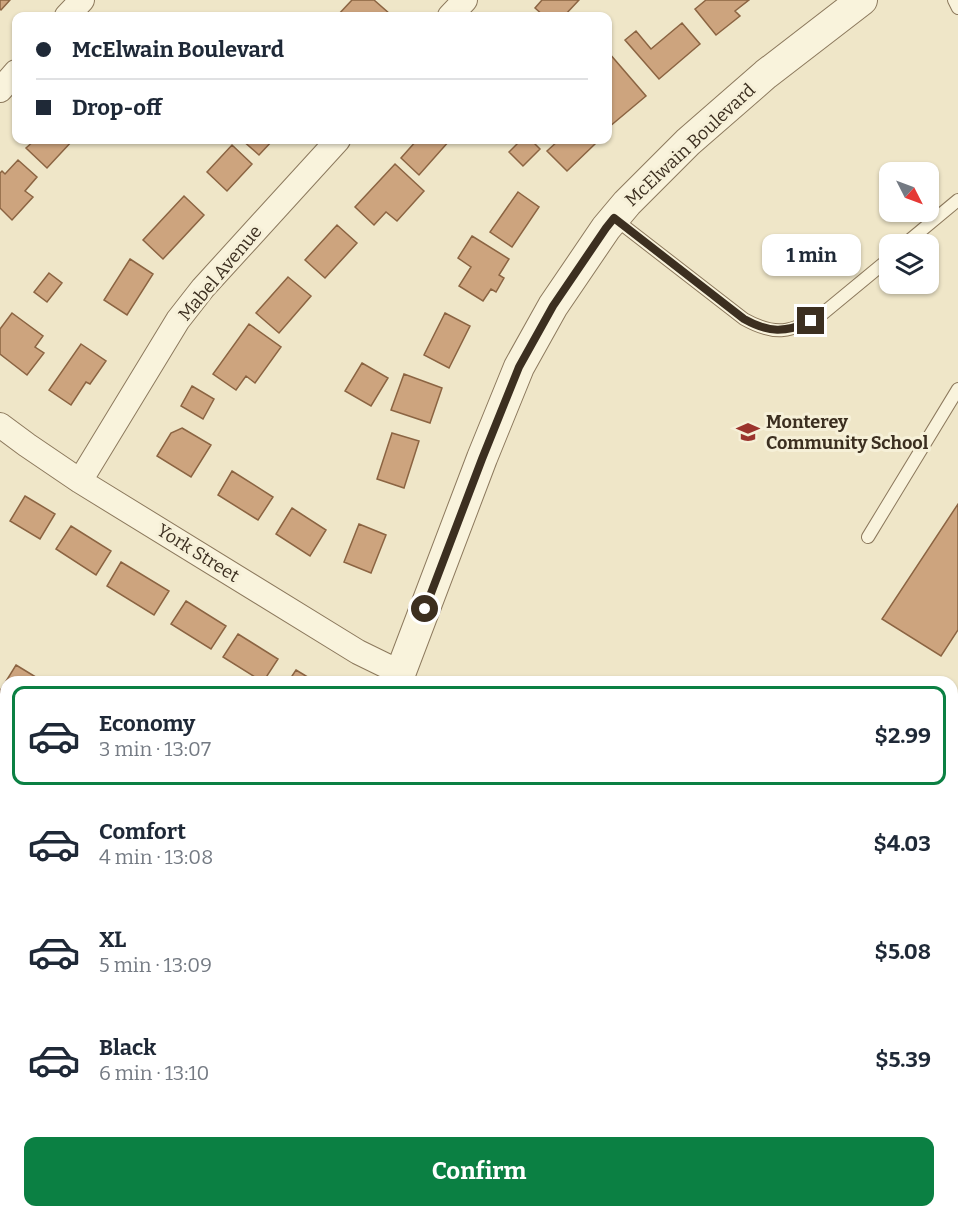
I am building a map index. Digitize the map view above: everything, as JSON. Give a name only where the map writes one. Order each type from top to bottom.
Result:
[{"type":"street","points":[[71,12],[82,0]]},
{"type":"street","points":[[454,12],[465,0]]},
{"type":"street","name":"McElwain Boulevard","points":[[400,676],[519,367],[553,306],[606,228],[627,203],[688,142],[766,74],[862,0]]},
{"type":"street","points":[[0,90],[12,76]]},
{"type":"street","name":"Mabel Avenue","points":[[80,481],[178,321],[203,288],[334,144]]},
{"type":"street","name":"York Street","points":[[0,425],[80,481],[396,676]]},
{"type":"lane","points":[[954,0],[958,8]]},
{"type":"lane","points":[[917,234],[958,200]]},
{"type":"lane","points":[[614,218],[744,319],[760,328],[780,331],[795,329],[811,321],[879,267]]},
{"type":"lane","points":[[868,537],[958,389]]},
{"type":"building","points":[[0,0],[10,0],[1,10],[0,9]]},
{"type":"building","points":[[352,0],[374,0],[388,12],[341,12]]},
{"type":"building","points":[[542,0],[579,0],[568,12],[540,12],[535,8]]},
{"type":"building","points":[[706,0],[749,0],[735,11],[740,16],[716,35],[695,9]]},
{"type":"building","points":[[682,23],[700,44],[659,79],[625,40],[636,31],[651,49]]},
{"type":"building","points":[[612,56],[646,96],[612,124]]},
{"type":"building","points":[[30,144],[69,144],[47,168],[26,148]]},
{"type":"building","points":[[247,144],[269,144],[259,155]]},
{"type":"building","points":[[413,144],[446,144],[419,175],[401,158]]},
{"type":"building","points":[[517,144],[535,144],[540,149],[523,166],[509,152]]},
{"type":"building","points":[[555,144],[595,144],[567,171],[547,151]]},
{"type":"building","points":[[232,145],[252,164],[227,191],[207,172]]},
{"type":"building","points":[[18,160],[37,177],[25,191],[33,197],[12,220],[0,208],[0,173],[2,171],[5,174]]},
{"type":"building","points":[[395,164],[424,191],[397,221],[386,212],[374,225],[355,207]]},
{"type":"building","points":[[518,192],[539,207],[512,247],[490,232]]},
{"type":"building","points":[[184,196],[204,215],[163,259],[143,240]]},
{"type":"building","points":[[337,225],[357,243],[325,278],[305,260]]},
{"type":"building","points":[[472,236],[509,259],[499,275],[504,278],[496,292],[491,289],[483,301],[459,286],[471,267],[458,258]]},
{"type":"building","points":[[130,259],[153,274],[127,315],[104,300]]},
{"type":"building","points":[[49,273],[62,283],[47,302],[34,292]]},
{"type":"building","points":[[288,277],[311,296],[279,333],[256,313]]},
{"type":"building","points":[[12,313],[43,336],[35,347],[44,353],[27,375],[0,354],[0,329]]},
{"type":"building","points":[[445,313],[470,326],[449,368],[424,355]]},
{"type":"building","points":[[249,324],[281,347],[255,383],[246,376],[236,390],[213,374]]},
{"type":"building","points":[[81,344],[106,361],[90,384],[86,382],[71,405],[49,390]]},
{"type":"building","points":[[362,363],[388,378],[371,406],[345,391]]},
{"type":"building","points":[[404,374],[442,388],[430,423],[391,410]]},
{"type":"building","points":[[192,386],[214,399],[203,419],[181,406]]},
{"type":"building","points":[[182,428],[211,445],[191,477],[157,456],[171,433]]},
{"type":"building","points":[[392,433],[419,441],[404,488],[377,479]]},
{"type":"building","points":[[232,471],[273,497],[258,520],[218,495]]},
{"type":"building","points":[[25,496],[55,514],[40,539],[10,521]]},
{"type":"building","points":[[958,504],[958,630],[941,656],[882,619]]},
{"type":"building","points":[[292,508],[326,530],[310,556],[276,534]]},
{"type":"building","points":[[359,524],[386,535],[371,573],[344,562]]},
{"type":"building","points":[[71,526],[111,551],[96,575],[56,549]]},
{"type":"building","points":[[121,562],[169,591],[154,615],[107,586]]},
{"type":"building","points":[[186,601],[226,626],[211,649],[171,624]]},
{"type":"building","points":[[238,634],[278,659],[267,676],[253,676],[223,657]]},
{"type":"building","points":[[16,665],[34,676],[9,676]]},
{"type":"building","points":[[296,670],[306,676],[292,676]]},
{"type":"place","name":"Monterey Community School","points":[[748,432]]},
{"type":"route","points":[[425,609],[519,367],[553,306],[614,218],[744,319],[760,328],[780,331],[795,329],[811,321]]}]
